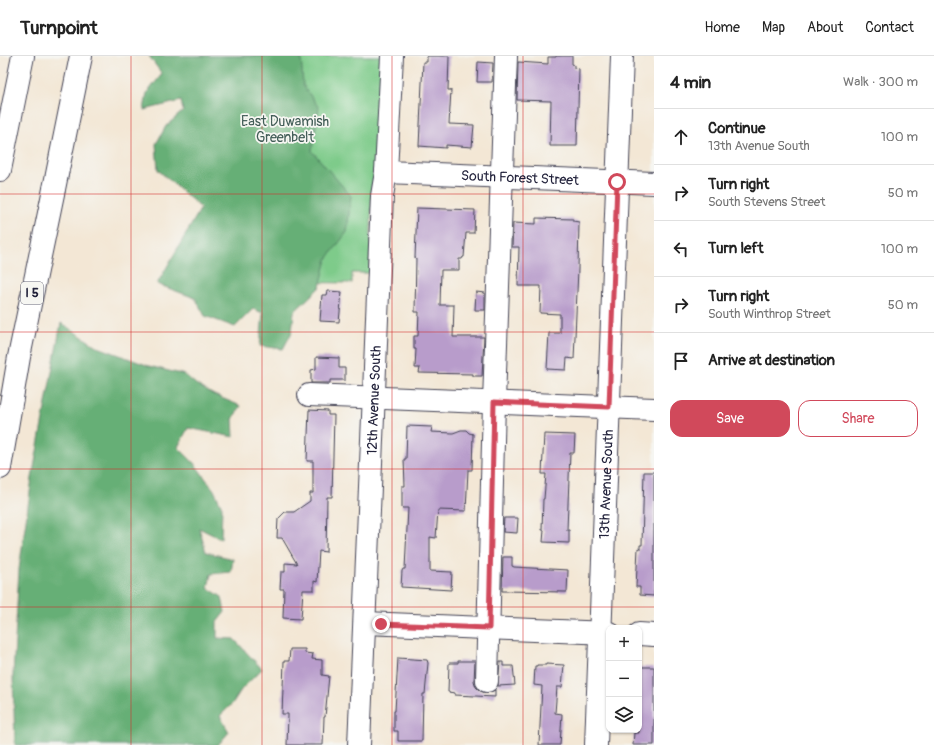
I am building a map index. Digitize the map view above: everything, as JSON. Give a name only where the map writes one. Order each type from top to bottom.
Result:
[{"type":"main road","points":[[0,170],[23,56]]},
{"type":"main road","name":"I 5","points":[[0,468],[19,357],[81,56]]},
{"type":"main road","name":"12th Avenue South","points":[[359,745],[382,196],[386,172],[392,56]]},
{"type":"main road","points":[[487,681],[494,402],[506,56]]},
{"type":"main road","name":"13th Avenue South","points":[[596,745],[604,633],[609,407],[622,56]]},
{"type":"main road","name":"South Forest Street","points":[[386,172],[654,183]]},
{"type":"main road","points":[[309,395],[654,409]]},
{"type":"main road","points":[[365,623],[604,633]]},
{"type":"main road","points":[[642,634],[654,634]]},
{"type":"green space","points":[[149,56],[301,56],[303,85],[319,108],[312,151],[351,196],[347,232],[327,259],[320,287],[294,312],[292,332],[283,349],[260,346],[263,313],[253,309],[235,327],[205,316],[195,298],[157,284],[201,208],[158,170],[156,144],[166,126],[183,111],[181,101],[144,110],[147,93],[162,74]]},
{"type":"green space","name":"East Duwamish Greenbelt","points":[[184,56],[385,56],[382,153],[372,186],[370,273],[352,273],[352,283],[263,282]]},
{"type":"green space","points":[[61,323],[98,347],[149,366],[185,375],[197,385],[214,395],[241,406],[233,418],[234,437],[188,428],[178,447],[194,463],[214,490],[222,507],[221,539],[199,528],[206,552],[233,559],[231,572],[211,574],[208,588],[222,597],[225,612],[217,622],[217,638],[234,639],[262,669],[241,690],[232,704],[220,716],[229,732],[218,745],[15,745],[13,676],[19,569],[32,478]]},
{"type":"building","points":[[427,56],[449,56],[448,90],[451,90],[449,124],[474,125],[472,147],[446,145],[446,148],[419,146],[423,62],[427,62]]},
{"type":"building","points":[[572,56],[572,64],[574,65],[574,68],[579,69],[577,146],[550,146],[551,101],[517,100],[518,62],[548,64],[548,57]]},
{"type":"building","points":[[478,62],[493,63],[492,82],[477,82]]},
{"type":"building","points":[[417,208],[475,210],[474,233],[466,233],[464,257],[459,259],[459,270],[441,270],[440,305],[454,305],[453,337],[484,337],[482,376],[473,376],[473,374],[419,373],[420,368],[415,368],[416,349],[414,349],[414,336],[418,336],[419,312],[415,312]]},
{"type":"building","points":[[536,218],[573,219],[573,221],[579,222],[574,359],[567,358],[566,370],[547,369],[549,333],[560,333],[560,314],[540,313],[541,286],[518,286],[519,247],[512,247],[513,223],[536,224]]},
{"type":"building","points":[[328,291],[342,292],[339,322],[320,321],[322,295],[327,295]]},
{"type":"building","points":[[476,292],[485,293],[485,310],[475,310]]},
{"type":"building","points":[[316,357],[339,358],[339,368],[345,368],[345,380],[330,380],[330,383],[311,383],[311,370],[316,369]]},
{"type":"building","points":[[309,410],[328,411],[328,415],[334,415],[332,497],[327,497],[326,552],[319,551],[317,582],[314,581],[314,590],[303,590],[301,619],[283,618],[284,589],[280,589],[281,572],[285,572],[285,563],[297,564],[282,538],[277,538],[278,519],[285,512],[294,512],[310,501],[310,493],[313,493],[313,461],[307,461]]},
{"type":"building","points":[[407,426],[432,427],[431,432],[453,433],[466,430],[473,434],[472,470],[468,470],[466,511],[438,510],[436,538],[430,537],[430,571],[452,572],[451,590],[401,587],[402,571],[405,569],[408,508],[402,508],[402,486],[405,486],[404,459],[406,459]]},
{"type":"building","points":[[544,434],[575,435],[574,453],[570,453],[567,530],[569,530],[569,543],[543,542],[543,499],[546,474],[542,474]]},
{"type":"building","points":[[644,472],[654,472],[654,596],[640,595],[640,587],[636,587],[638,548],[640,549],[640,545],[642,545]]},
{"type":"building","points":[[504,518],[518,518],[517,533],[503,532]]},
{"type":"building","points":[[503,557],[512,557],[512,566],[514,567],[568,570],[567,592],[502,591]]},
{"type":"building","points":[[290,649],[305,649],[305,653],[313,654],[312,659],[322,660],[322,675],[329,676],[324,717],[323,745],[287,745],[288,714],[282,714],[284,661],[289,661]]},
{"type":"building","points":[[398,658],[427,660],[428,663],[425,694],[423,694],[422,741],[398,741],[398,731],[394,731]]},
{"type":"building","points":[[458,661],[475,661],[474,681],[476,687],[480,691],[486,693],[495,690],[495,697],[455,695],[455,693],[448,692],[449,663],[458,663]]},
{"type":"building","points":[[500,662],[503,662],[503,666],[513,666],[515,685],[498,686]]},
{"type":"building","points":[[546,664],[564,665],[562,687],[557,687],[555,713],[562,714],[560,745],[539,745],[542,686],[534,685],[535,666]]},
{"type":"building","points":[[642,667],[654,667],[654,745],[633,745],[634,733],[642,733]]},
{"type":"route","points":[[381,624],[489,628],[494,402],[609,407],[617,182]]}]
